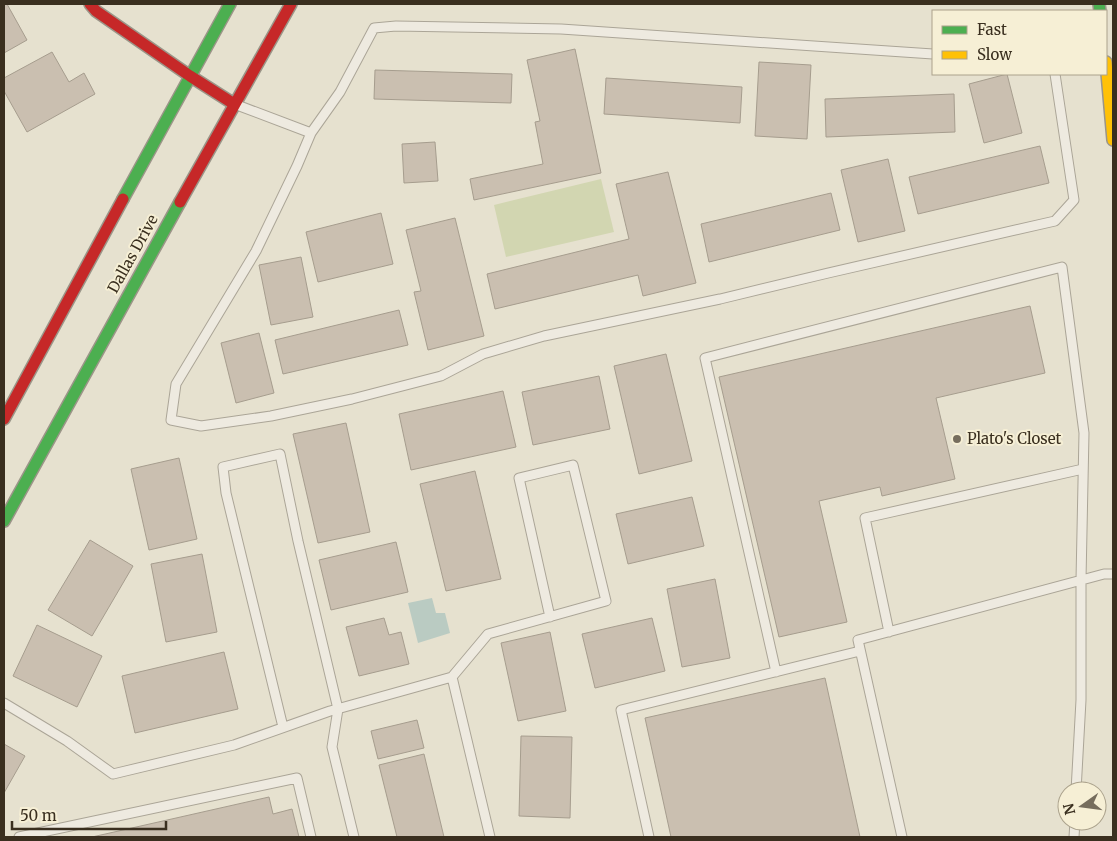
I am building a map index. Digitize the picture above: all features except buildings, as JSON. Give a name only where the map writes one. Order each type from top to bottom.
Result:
[{"type":"main road","points":[[90,4],[96,11],[234,104]]},
{"type":"main road","points":[[4,420],[230,4]]},
{"type":"main road","name":"Dallas Drive","points":[[4,521],[291,4]]},
{"type":"main road","points":[[1107,73],[1113,140]]},
{"type":"lane","points":[[932,54],[561,29],[413,26],[374,28],[340,92],[311,133],[256,251],[176,384],[171,420],[201,426],[271,416],[352,399],[441,376],[483,354],[544,336],[720,299],[1055,221],[1074,200],[1055,75]]},
{"type":"lane","points":[[234,104],[311,133]]},
{"type":"lane","points":[[776,672],[705,358],[1062,267],[1084,433],[1081,580],[1082,700],[1077,781]]},
{"type":"lane","points":[[283,728],[226,493],[223,466],[280,454],[300,550],[338,709],[332,747],[354,837]]},
{"type":"lane","points":[[4,703],[67,742],[113,774],[234,745],[338,709],[452,678],[488,634],[606,601],[573,465],[519,478],[550,616]]},
{"type":"lane","points":[[889,632],[865,518],[1083,469]]},
{"type":"lane","points":[[902,837],[858,640],[1104,574],[1113,574]]},
{"type":"lane","points":[[649,837],[621,710],[860,651]]},
{"type":"lane","points":[[452,678],[490,837]]},
{"type":"lane","points":[[19,837],[297,778],[311,837]]},
{"type":"green space","points":[[601,179],[614,232],[506,257],[494,205]]},
{"type":"shaded area","points":[[432,598],[436,613],[445,613],[450,633],[418,643],[408,603]]},
{"type":"traffic: fast","points":[[123,199],[230,4]]},
{"type":"traffic: fast","points":[[1099,4],[1100,10]]},
{"type":"traffic: fast","points":[[4,521],[180,202]]},
{"type":"traffic: slow","points":[[1107,73],[1113,140]]},
{"type":"traffic: jam","points":[[90,4],[96,11],[234,104]]},
{"type":"traffic: jam","points":[[180,202],[291,4]]},
{"type":"traffic: jam","points":[[4,419],[123,199]]},
{"type":"place","name":"Plato's Closet","points":[[957,439]]}]
